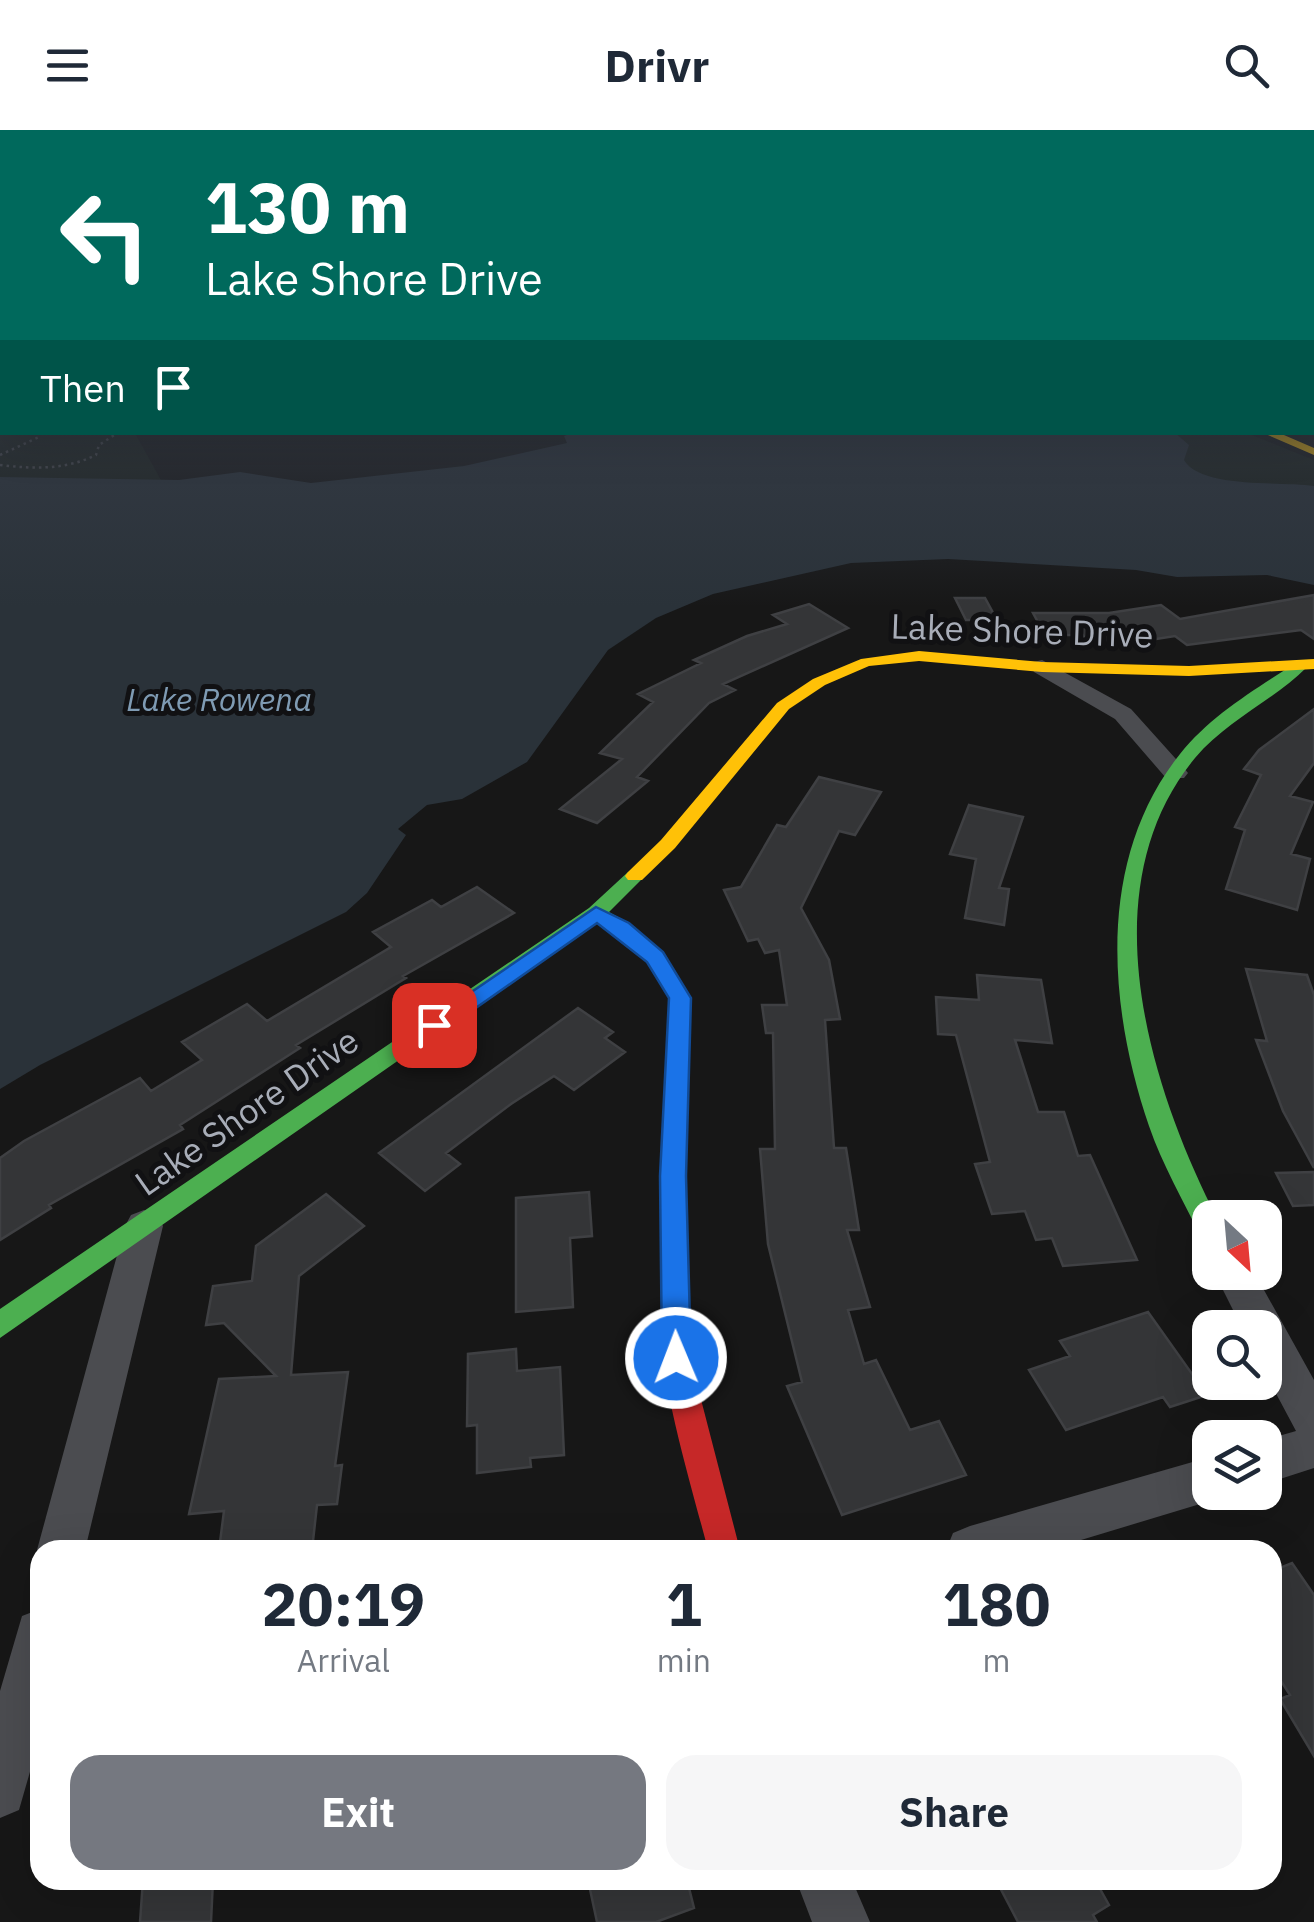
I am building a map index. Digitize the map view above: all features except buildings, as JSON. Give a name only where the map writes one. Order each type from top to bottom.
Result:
[{"type":"street","points":[[1284,440],[1314,452]]},
{"type":"street","name":"Lake Shore Drive","points":[[0,1325],[596,914],[668,844],[783,706],[818,682],[866,662],[919,656],[1042,667],[1190,671],[1308,665]]},
{"type":"street","points":[[1196,1200],[1161,1126],[1129,1002],[1126,930],[1145,827],[1175,773],[1236,709],[1308,665]]},
{"type":"street","points":[[1042,667],[1122,714],[1175,773]]},
{"type":"street","points":[[596,914],[622,928],[655,957],[680,998],[673,1176],[676,1358],[722,1540]]},
{"type":"street","points":[[64,1540],[144,1226]]},
{"type":"street","points":[[1282,1363],[1314,1422]]},
{"type":"street","points":[[1282,1457],[1314,1448]]},
{"type":"street","points":[[1003,1540],[1192,1483]]},
{"type":"street","points":[[0,1790],[30,1673]]},
{"type":"street","points":[[828,1890],[841,1922]]},
{"type":"path","points":[[0,455],[35,440]]},
{"type":"path","points":[[0,465],[46,468],[86,462],[107,440]]},
{"type":"shaded area","points":[[0,440],[139,440],[198,547],[0,583]]},
{"type":"shaded area","points":[[1022,440],[1263,440],[1314,460],[1314,582]]},
{"type":"water","name":"Lake Rowena","points":[[566,440],[1183,440],[1189,445],[1184,460],[1207,476],[1314,486],[1314,585],[1267,575],[1177,577],[1136,570],[948,559],[851,563],[713,594],[656,618],[608,650],[527,762],[462,799],[427,805],[398,829],[406,835],[367,893],[346,912],[40,1065],[0,1089],[0,477],[179,480],[240,472],[311,483],[464,466],[567,443]]},
{"type":"traffic: fast","points":[[1196,1200],[1161,1125],[1136,1034],[1127,937],[1131,888],[1142,842],[1160,798],[1186,758],[1225,720],[1299,667]]},
{"type":"traffic: fast","points":[[0,1325],[596,913],[635,876]]},
{"type":"traffic: fast","points":[[596,913],[622,928],[655,957],[680,998],[673,1176],[675,1300]]},
{"type":"traffic: slow","points":[[1284,440],[1314,452]]},
{"type":"traffic: slow","points":[[635,876],[668,844],[783,706],[819,682],[866,662],[919,656],[1042,667],[1189,671],[1314,664]]},
{"type":"traffic: jam","points":[[675,1300],[676,1357],[722,1540]]},
{"type":"route","points":[[434,1025],[596,914],[622,928],[655,957],[680,998],[673,1176],[676,1358]]}]
